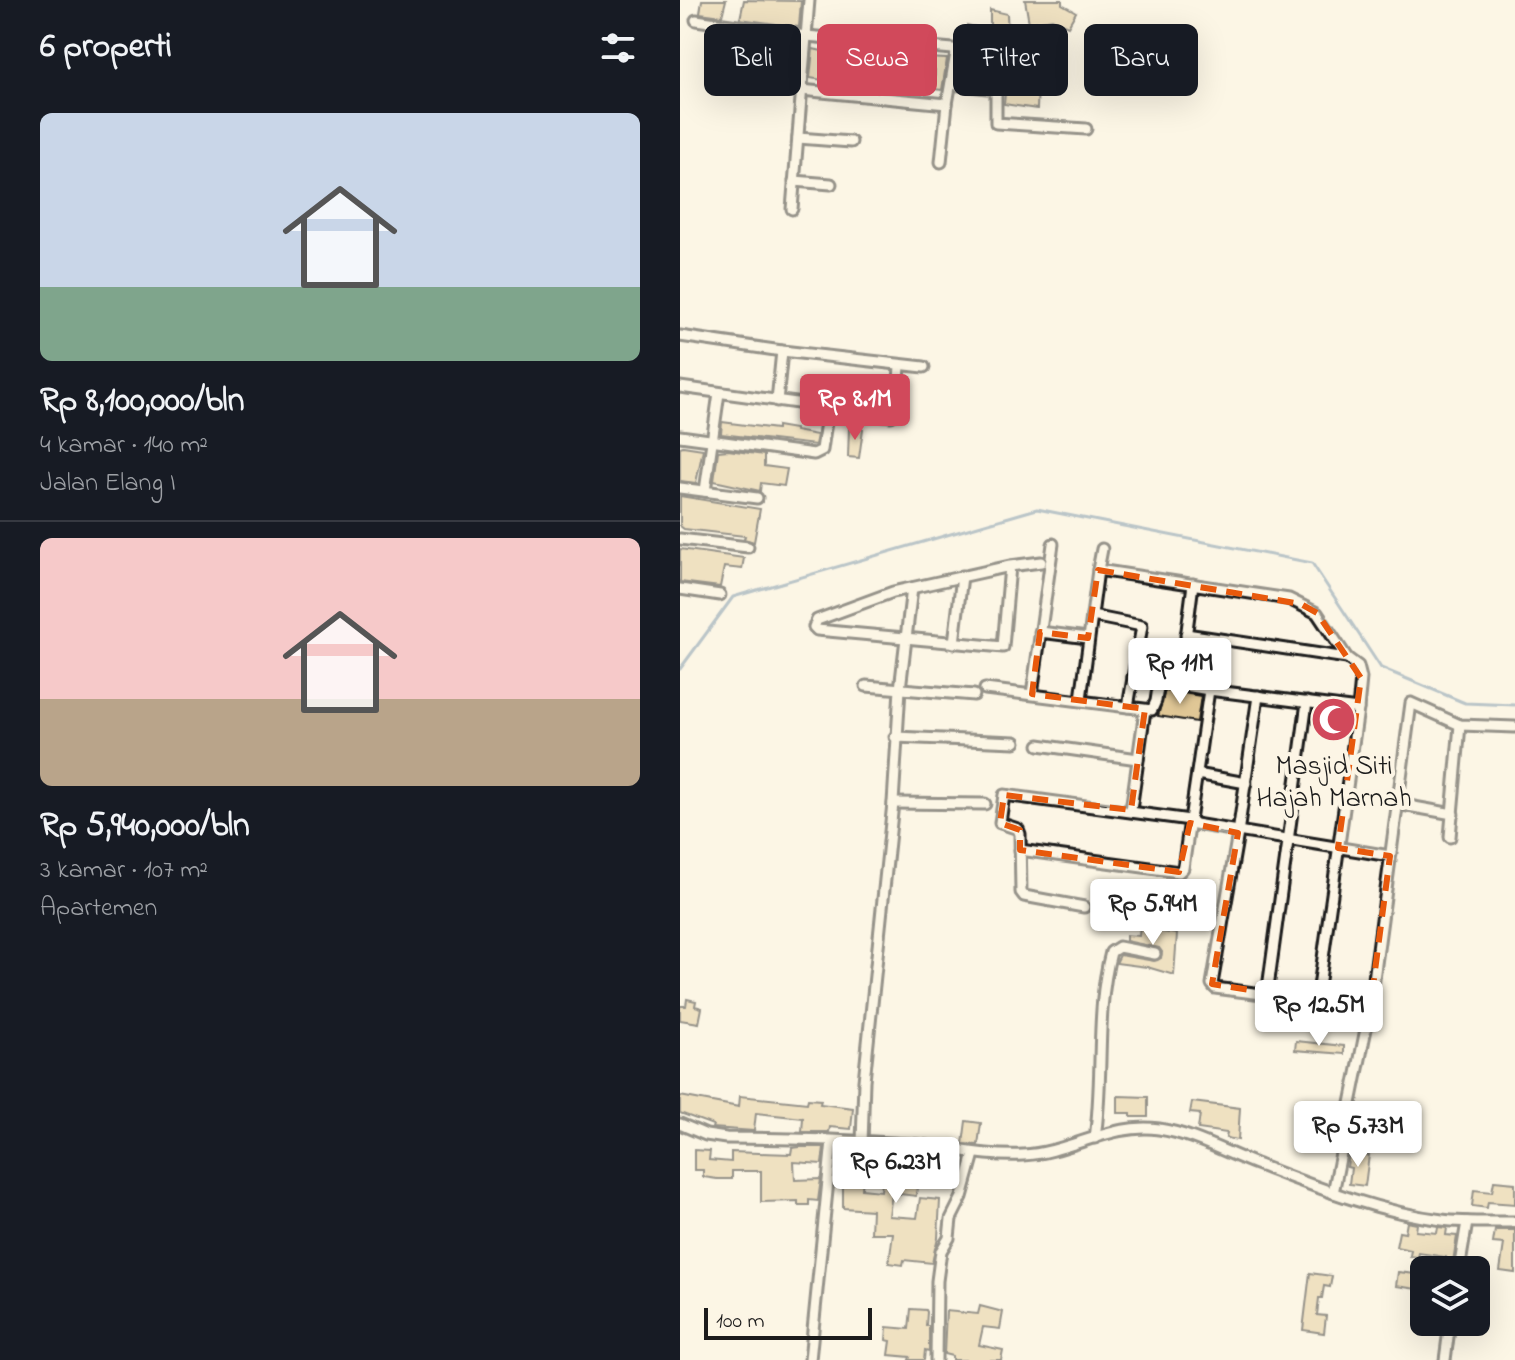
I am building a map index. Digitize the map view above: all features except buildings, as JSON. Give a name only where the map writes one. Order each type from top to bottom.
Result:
[{"type":"street","points":[[809,0],[801,90],[947,104]]},
{"type":"street","points":[[696,20],[806,36],[947,46],[953,49],[956,53],[941,162]]},
{"type":"street","points":[[951,84],[996,89],[996,123],[1086,129]]},
{"type":"street","points":[[792,209],[801,96]]},
{"type":"street","points":[[798,138],[851,142]]},
{"type":"street","points":[[794,181],[831,184]]},
{"type":"street","points":[[680,336],[924,367]]},
{"type":"street","points":[[777,401],[782,351]]},
{"type":"street","points":[[680,387],[894,415],[897,413],[900,366]]},
{"type":"street","points":[[705,491],[719,393]]},
{"type":"street","points":[[680,436],[785,451],[820,452],[828,408]]},
{"type":"street","points":[[680,488],[757,498]]},
{"type":"street","points":[[680,539],[748,547]]},
{"type":"street","points":[[1032,694],[1053,544]]},
{"type":"street","points":[[1081,699],[1102,549]]},
{"type":"street","points":[[1010,566],[1003,647],[817,630],[814,624],[830,615],[912,588],[1010,566],[1041,562]]},
{"type":"street","points":[[1098,570],[1289,599],[1317,613],[1347,658],[1358,666],[1361,678],[1358,709],[1317,1001]]},
{"type":"street","points":[[954,643],[962,576]]},
{"type":"street","points":[[1180,684],[1193,584]]},
{"type":"street","points":[[862,1143],[864,1081],[893,803],[895,737],[912,588]]},
{"type":"street","points":[[680,589],[720,595]]},
{"type":"street","points":[[1092,616],[1142,626],[1128,707]]},
{"type":"street","points":[[1040,632],[1088,638]]},
{"type":"street","points":[[1186,634],[1347,658]]},
{"type":"street","points":[[1133,677],[1358,709]]},
{"type":"street","points":[[985,689],[1152,710],[1159,681]]},
{"type":"street","points":[[866,686],[974,695]]},
{"type":"street","points":[[1020,850],[1179,872],[1183,868],[1209,690]]},
{"type":"street","points":[[1258,696],[1212,984],[1215,988],[1370,1009]]},
{"type":"street","points":[[1267,995],[1307,702]]},
{"type":"street","points":[[1333,1193],[1370,1009],[1411,703],[1460,725],[1515,727]]},
{"type":"street","points":[[1131,810],[1145,710]]},
{"type":"street","points":[[1450,837],[1460,725]]},
{"type":"street","points":[[895,737],[1015,742]]},
{"type":"street","points":[[1039,745],[1138,759]]},
{"type":"street","points":[[1197,774],[1246,783]]},
{"type":"street","points":[[1084,907],[1024,896],[1020,888],[1018,829],[1000,823],[1004,795],[1131,810],[1190,820],[1195,824],[1238,833],[1390,856]]},
{"type":"street","points":[[893,803],[985,804]]},
{"type":"street","points":[[1397,804],[1453,814]]},
{"type":"street","points":[[1095,1138],[1100,1104],[1106,970],[1111,952],[1119,947],[1155,954]]},
{"type":"street","points":[[680,1124],[706,1135],[726,1138],[909,1144],[974,1154],[1045,1154],[1118,1132],[1158,1129],[1204,1142],[1333,1193],[1400,1211],[1441,1220],[1515,1222]]},
{"type":"street","points":[[810,1360],[832,1141]]},
{"type":"street","points":[[936,1360],[937,1281],[941,1251],[949,1238],[951,1219],[962,1197],[974,1154]]},
{"type":"street","points":[[1461,1256],[1467,1222]]},
{"type":"street","points":[[1445,1360],[1448,1336]]},
{"type":"highlighted area","points":[[1098,570],[1301,604],[1317,613],[1361,678],[1338,848],[1390,856],[1370,1009],[1212,984],[1238,833],[1190,823],[1179,872],[1020,850],[1020,830],[1000,823],[1004,795],[1131,810],[1145,709],[1032,694],[1040,632],[1088,638]]},
{"type":"waterway","points":[[680,669],[733,597],[1037,509],[1312,563],[1381,668],[1465,703],[1515,705]]},
{"type":"place","name":"Masjid Siti Hajah Marnah","points":[[1334,720]]}]
